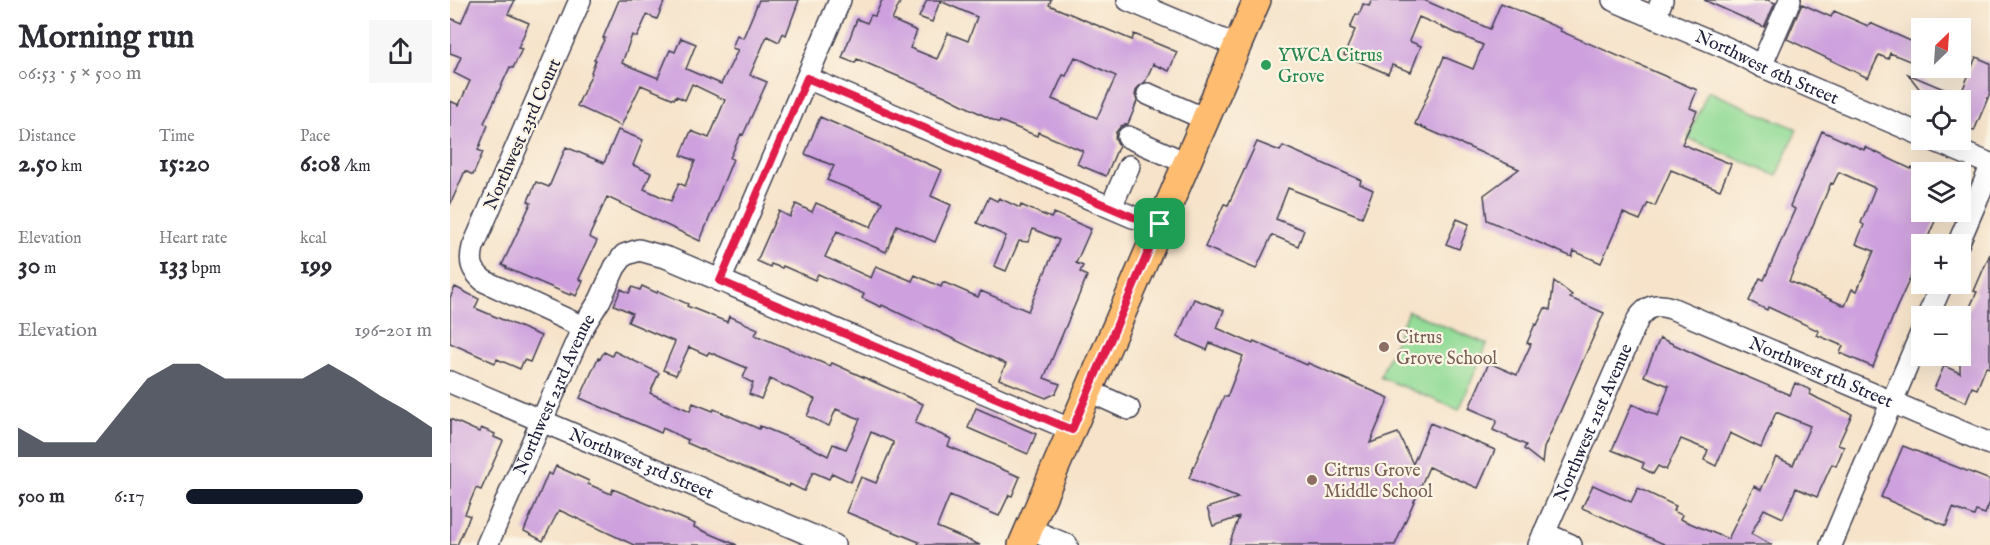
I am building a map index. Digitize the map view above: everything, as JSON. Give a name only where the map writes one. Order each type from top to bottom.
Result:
[{"type":"main road","points":[[1026,537],[1257,0]]},
{"type":"street","name":"Northwest 23rd Court","points":[[580,0],[470,256],[472,269],[484,281],[584,327]]},
{"type":"street","points":[[840,0],[720,281],[1072,430]]},
{"type":"street","points":[[1128,0],[1237,46]]},
{"type":"street","name":"Northwest 6th Street","points":[[1613,0],[1659,9],[1761,66],[1911,130]]},
{"type":"street","points":[[1761,66],[1790,0]]},
{"type":"street","points":[[807,78],[1133,217],[1160,224]]},
{"type":"street","points":[[1148,94],[1205,119]]},
{"type":"street","points":[[1128,137],[1186,163]]},
{"type":"street","points":[[1957,150],[1990,164]]},
{"type":"street","points":[[1111,207],[1129,166]]},
{"type":"street","points":[[1962,234],[1990,169]]},
{"type":"street","name":"Northwest 23rd Avenue","points":[[487,545],[584,327],[600,300],[615,267],[624,255],[639,250],[668,258],[720,281]]},
{"type":"street","name":"Northwest 5th Street","points":[[1652,306],[1661,305],[1671,308],[1990,444]]},
{"type":"street","name":"Northwest 21st Avenue","points":[[1541,539],[1638,319],[1644,310],[1652,306]]},
{"type":"street","points":[[1832,545],[1911,357]]},
{"type":"street","name":"Northwest 3rd Street","points":[[450,382],[834,545]]},
{"type":"street","points":[[1089,391],[1129,409]]},
{"type":"street","points":[[1026,537],[1067,545]]},
{"type":"street","points":[[1541,539],[1571,545]]},
{"type":"green space","points":[[1708,91],[1797,129],[1777,176],[1688,138]]},
{"type":"green space","points":[[1408,311],[1487,344],[1459,410],[1380,377]]},
{"type":"building","points":[[471,0],[515,0],[508,14],[529,23],[518,48],[522,49],[513,68],[510,67],[484,123],[488,125],[478,150],[483,152],[473,175],[465,171],[450,205],[450,101],[459,105],[470,81],[454,73],[461,57],[450,53],[450,18],[461,23]]},
{"type":"building","points":[[619,0],[665,0],[657,19],[647,15],[637,37],[632,35],[622,63],[658,78],[670,50],[675,52],[681,38],[696,44],[686,69],[721,84],[738,50],[732,48],[737,35],[743,38],[759,0],[799,0],[786,35],[783,33],[779,42],[767,36],[750,75],[767,82],[730,158],[733,159],[700,241],[607,197],[589,237],[597,241],[579,279],[583,281],[576,296],[502,265],[531,203],[528,201],[536,182],[549,187],[566,147],[604,163],[618,130],[643,140],[633,165],[651,173],[644,189],[671,201],[679,183],[685,186],[695,161],[681,155],[691,131],[709,138],[725,100],[692,84],[685,100],[676,96],[674,99],[641,85],[621,126],[577,106]]},
{"type":"building","points":[[882,0],[901,0],[892,20],[917,31],[910,48],[937,59],[948,33],[968,41],[977,17],[940,1],[932,22],[919,17],[927,0],[1051,0],[1049,5],[1132,40],[1134,34],[1177,52],[1169,71],[1153,64],[1145,82],[1137,88],[1135,95],[1137,101],[1128,124],[1121,126],[1116,132],[1115,139],[1119,145],[1106,176],[1077,164],[1083,151],[1038,132],[1037,136],[1000,121],[999,123],[945,96],[857,59],[855,63],[842,58],[857,19],[867,23],[871,15],[875,16]],"holes":[[[1075,57],[1116,76],[1097,118],[1052,99],[1063,75],[1066,76]]]},
{"type":"building","points":[[1372,0],[1424,0],[1490,29],[1501,3],[1697,90],[1690,108],[1697,111],[1682,144],[1731,164],[1720,190],[1671,170],[1655,206],[1648,203],[1640,220],[1623,213],[1601,263],[1574,251],[1572,257],[1487,220],[1484,195],[1519,169],[1415,124],[1444,57],[1473,69],[1483,45],[1419,17],[1409,41],[1421,46],[1411,72],[1392,65],[1388,74],[1344,55],[1355,30],[1350,28],[1356,14],[1359,15],[1363,4],[1369,6]]},
{"type":"building","points":[[1704,0],[1768,0],[1775,3],[1764,27]]},
{"type":"building","points":[[1802,4],[1831,17],[1834,11],[1868,26],[1870,23],[1911,41],[1911,62],[1890,53],[1888,59],[1879,55],[1868,78],[1787,39]]},
{"type":"building","points":[[1976,57],[1990,63],[1990,93],[1974,131],[1971,130],[1971,90],[1962,90],[1967,78],[1971,78],[1971,69]]},
{"type":"building","points":[[1911,78],[1917,78],[1946,90],[1920,90]]},
{"type":"building","points":[[820,117],[942,170],[931,196],[951,205],[935,242],[897,225],[886,252],[837,231],[825,257],[871,278],[876,266],[912,281],[915,275],[941,287],[943,282],[978,297],[981,291],[1028,311],[1059,240],[1033,229],[1028,242],[1019,241],[1006,271],[994,266],[1006,236],[977,223],[989,197],[997,201],[999,198],[1020,208],[1021,205],[1051,218],[1054,213],[1091,229],[1076,263],[1083,266],[1080,272],[1087,276],[1044,378],[1060,384],[1056,393],[1046,398],[999,379],[1006,364],[882,305],[881,307],[862,298],[864,294],[818,274],[815,280],[783,266],[782,268],[771,264],[770,267],[757,261],[779,211],[790,217],[796,204],[812,212],[816,203],[871,227],[882,202],[827,180],[834,166],[805,154]]},
{"type":"building","points":[[1822,131],[1864,150],[1865,147],[1911,169],[1911,222],[1935,222],[1929,234],[1911,234],[1911,276],[1873,367],[1840,353],[1843,346],[1817,335],[1819,331],[1768,307],[1767,310],[1749,301],[1760,278],[1764,280],[1795,209],[1790,206]],"holes":[[[1839,172],[1875,188],[1861,223],[1864,225],[1856,244],[1874,251],[1857,291],[1852,289],[1845,306],[1789,281],[1831,183],[1833,184]]]},
{"type":"building","points":[[1257,142],[1280,151],[1283,146],[1361,180],[1360,184],[1373,190],[1362,217],[1288,188],[1276,219],[1304,230],[1298,246],[1272,235],[1256,269],[1205,247],[1224,204],[1228,205]]},
{"type":"building","points":[[1457,219],[1469,224],[1459,249],[1446,244]]},
{"type":"building","points":[[1990,254],[1990,368],[1986,367],[1977,389],[1972,387],[1966,402],[1934,389],[1944,366],[1960,373],[1960,366],[1971,366],[1970,306],[1977,292],[1974,291]]},
{"type":"building","points":[[1554,281],[1572,295],[1570,298],[1604,313],[1544,448],[1542,463],[1524,449],[1526,445],[1493,430],[1497,420],[1469,408],[1489,363],[1517,375],[1531,344],[1527,343],[1535,324],[1537,325],[1545,308],[1550,310]]},
{"type":"building","points":[[642,286],[727,322],[729,316],[758,329],[755,335],[830,366],[832,363],[923,404],[915,423],[951,439],[948,446],[1020,477],[1012,496],[1009,495],[999,516],[950,495],[937,527],[980,545],[918,545],[919,542],[846,512],[861,477],[876,483],[893,444],[871,432],[851,482],[832,473],[829,479],[813,472],[804,491],[790,484],[789,487],[687,443],[688,440],[663,428],[661,433],[580,398],[598,358],[600,359],[604,352],[612,356],[614,351],[659,373],[650,393],[690,411],[693,403],[713,411],[714,409],[759,429],[760,426],[807,445],[828,456],[833,444],[846,449],[860,419],[836,409],[829,426],[807,416],[815,399],[770,379],[761,399],[749,394],[753,383],[743,378],[747,368],[709,352],[707,355],[689,347],[676,375],[663,370],[675,342],[628,322],[632,313],[614,305],[621,289],[629,293],[632,287],[640,290]]},
{"type":"building","points":[[455,287],[479,299],[475,308],[541,336],[530,362],[524,360],[520,369],[497,359],[495,363],[450,343],[450,298]]},
{"type":"building","points":[[1194,299],[1224,310],[1217,328],[1253,344],[1254,341],[1389,398],[1370,443],[1398,433],[1413,464],[1430,423],[1495,450],[1478,488],[1429,467],[1395,545],[1229,545],[1239,517],[1213,526],[1207,508],[1238,498],[1189,478],[1224,396],[1227,397],[1243,356],[1210,343],[1207,350],[1177,337]]},
{"type":"building","points":[[1660,338],[1790,395],[1795,383],[1811,390],[1810,394],[1819,399],[1852,414],[1838,445],[1844,447],[1836,466],[1832,464],[1817,497],[1796,488],[1783,518],[1764,509],[1751,534],[1772,545],[1666,545],[1582,508],[1593,485],[1631,502],[1638,488],[1676,506],[1673,511],[1682,515],[1680,519],[1728,539],[1754,486],[1761,490],[1776,457],[1793,465],[1810,426],[1776,412],[1761,448],[1730,433],[1716,466],[1704,460],[1708,450],[1681,439],[1666,470],[1658,466],[1653,474],[1642,468],[1644,463],[1612,450],[1632,404],[1658,416],[1669,386],[1644,376]]},
{"type":"building","points":[[976,408],[1036,434],[1028,454],[968,428]]},
{"type":"building","points":[[450,419],[479,432],[481,428],[495,434],[494,437],[503,441],[481,490],[476,488],[465,514],[470,516],[457,545],[450,545]]},
{"type":"building","points":[[1903,446],[1990,480],[1990,502],[1985,514],[1976,511],[1974,516],[1953,508],[1946,526],[1881,497]]},
{"type":"building","points":[[556,466],[589,481],[588,484],[611,494],[613,489],[695,524],[694,527],[737,545],[634,545],[559,510],[543,541],[524,531],[548,473],[552,475]]},
{"type":"place","name":"YWCA Citrus Grove","points":[[1266,65]]},
{"type":"place","name":"Citrus Grove School","points":[[1384,347]]},
{"type":"place","name":"Citrus Grove Middle School","points":[[1312,480]]},
{"type":"route","points":[[807,78],[1133,217],[1160,224],[1072,430],[720,281],[807,78]]}]
